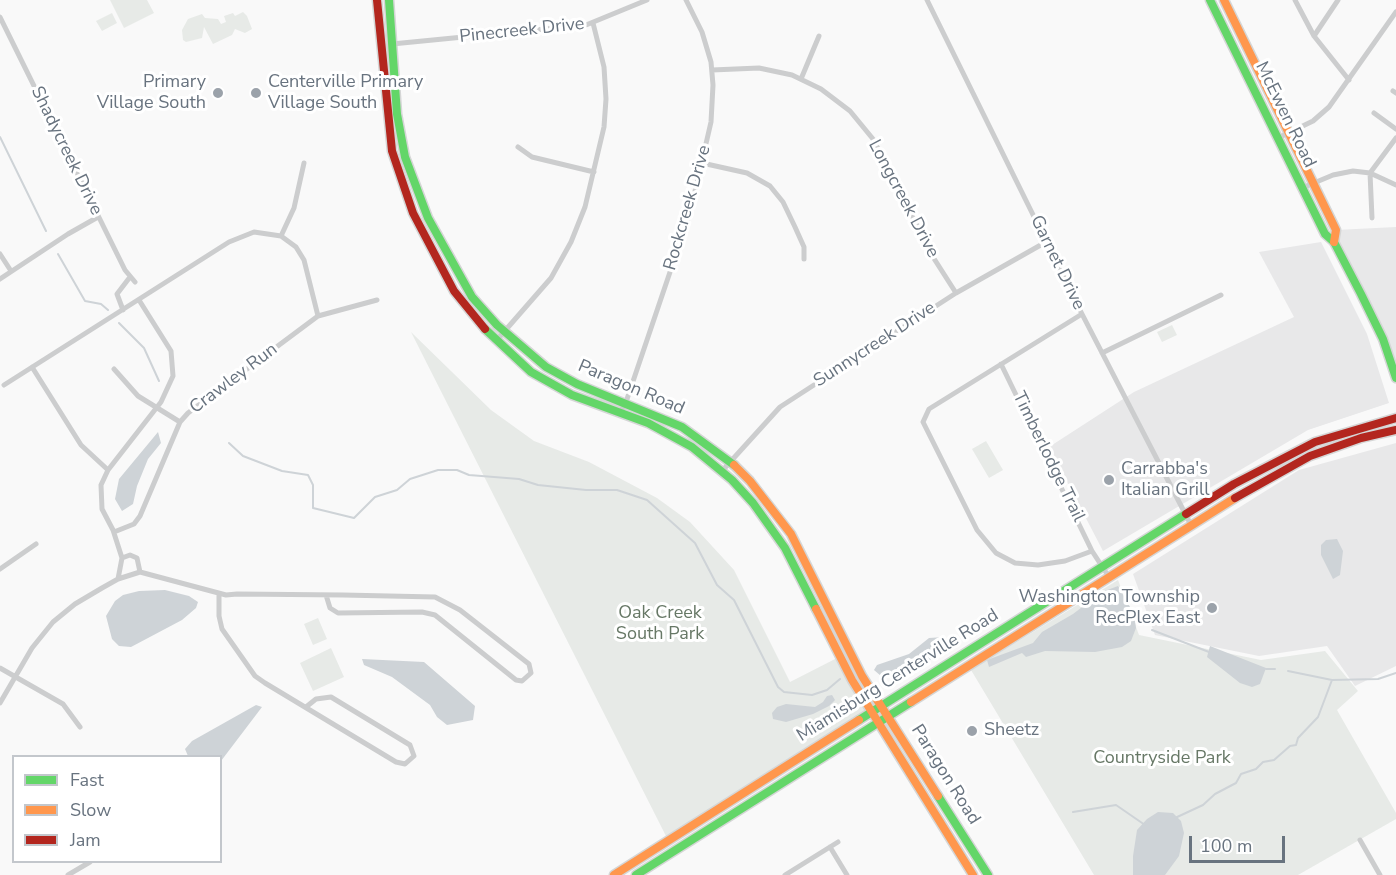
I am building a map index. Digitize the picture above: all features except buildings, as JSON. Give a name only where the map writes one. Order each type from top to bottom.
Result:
[{"type":"street","name":"Paragon Road","points":[[377,0],[392,151],[404,192],[444,275],[468,310],[496,341],[531,372],[572,395],[648,423],[692,447],[722,471],[759,510],[785,548],[843,665],[973,875]]},
{"type":"street","name":"Paragon Road","points":[[389,0],[400,134],[420,200],[460,279],[472,297],[505,332],[560,376],[682,427],[729,460],[750,481],[791,534],[862,676],[988,875]]},
{"type":"street","name":"Pinecreek Drive","points":[[392,44],[543,32],[593,23],[647,0]]},
{"type":"street","name":"Rockcreek Drive","points":[[620,413],[626,402],[690,213],[713,104],[712,70],[702,32],[686,0]]},
{"type":"street","name":"Garnet Drive","points":[[927,0],[1101,353],[1191,525]]},
{"type":"street","name":"McEwen Road","points":[[1210,0],[1325,234],[1334,242],[1383,339],[1396,378]]},
{"type":"street","name":"McEwen Road","points":[[1224,0],[1336,230],[1334,242]]},
{"type":"street","points":[[1295,0],[1314,36],[1348,80]]},
{"type":"street","points":[[1314,36],[1338,0]]},
{"type":"street","points":[[1278,138],[1321,115],[1396,12]]},
{"type":"street","name":"Shadycreek Drive","points":[[0,17],[98,217],[132,280],[117,294],[123,310]]},
{"type":"street","points":[[496,341],[556,270],[579,223],[604,127],[606,99],[604,67],[593,23]]},
{"type":"street","points":[[801,79],[819,36]]},
{"type":"street","name":"Longcreek Drive","points":[[712,70],[759,68],[801,79],[836,99],[865,127],[880,151],[933,257],[956,293]]},
{"type":"street","points":[[1374,113],[1396,129]]},
{"type":"street","points":[[1372,218],[1370,173],[1396,138]]},
{"type":"street","points":[[518,147],[532,157],[594,172]]},
{"type":"street","points":[[281,236],[294,208],[303,163]]},
{"type":"street","points":[[702,163],[747,173],[770,186],[783,202],[792,219],[804,247],[804,259]]},
{"type":"street","points":[[1302,188],[1343,172],[1370,173],[1396,185]]},
{"type":"street","points":[[0,279],[98,217]]},
{"type":"street","points":[[4,385],[238,237],[262,231],[281,236],[296,247],[304,260],[318,316]]},
{"type":"street","name":"Sunnycreek Drive","points":[[722,471],[729,460],[780,406],[956,293],[1046,243]]},
{"type":"street","points":[[0,254],[11,271]]},
{"type":"street","points":[[1101,353],[1221,295]]},
{"type":"street","points":[[118,579],[122,558],[114,532],[102,509],[99,493],[108,470],[157,408],[171,385],[173,359],[167,344],[139,300]]},
{"type":"street","name":"Crawley Run","points":[[114,532],[134,524],[140,516],[180,422],[188,413],[318,316],[377,300]]},
{"type":"street","points":[[1082,314],[929,409],[924,417],[924,425],[977,530],[996,553],[1015,563],[1038,565],[1065,561],[1092,551]]},
{"type":"street","name":"Timberlodge Trail","points":[[1001,364],[1092,551],[1109,577]]},
{"type":"street","points":[[32,367],[81,445],[108,470]]},
{"type":"street","points":[[114,369],[131,390],[180,422]]},
{"type":"street","name":"Miamisburg Centerville Road","points":[[614,875],[1234,484],[1315,442],[1396,418]]},
{"type":"street","name":"Miamisburg Centerville Road","points":[[636,875],[1191,525],[1310,456],[1361,438],[1396,430]]},
{"type":"street","points":[[0,569],[36,544]]},
{"type":"street","points":[[122,558],[130,555],[137,558],[140,572]]},
{"type":"street","points":[[0,703],[40,636],[58,617],[75,604],[118,579],[131,577],[140,572],[219,594],[326,595],[427,596],[443,600],[529,664],[531,674],[522,681],[516,680],[429,613],[338,613],[330,608],[326,595]]},
{"type":"street","points":[[219,594],[219,616],[222,628],[246,666],[265,683],[396,762],[405,764],[414,756],[410,745],[331,697],[316,699],[306,707]]},
{"type":"street","points":[[1000,631],[1007,641]]},
{"type":"street","points":[[0,668],[63,704],[80,727]]},
{"type":"street","points":[[748,791],[754,801]]},
{"type":"street","points":[[1360,840],[1380,875]]},
{"type":"street","points":[[785,875],[838,842]]},
{"type":"street","points":[[830,847],[847,875]]},
{"type":"street","points":[[69,875],[87,863]]},
{"type":"shaded area","points":[[1396,227],[1396,378],[1389,355],[1334,242],[1336,230]]},
{"type":"shaded area","points":[[1321,242],[1367,334],[1389,403],[1308,430],[1103,551],[1049,447],[1134,392],[1294,317],[1259,252]]},
{"type":"shaded area","points":[[158,432],[161,443],[148,459],[137,486],[133,504],[122,511],[115,499],[119,479]]},
{"type":"shaded area","points":[[1396,443],[1396,666],[1355,686],[1327,646],[1259,656],[1155,635],[1133,574],[1299,470]]},
{"type":"shaded area","points":[[1337,539],[1343,551],[1340,575],[1333,579],[1321,555],[1321,545],[1326,540]]},
{"type":"shaded area","points":[[1118,586],[1134,614],[1136,628],[1131,641],[1122,647],[1095,652],[1045,651],[1026,657],[1022,653],[989,667],[987,660],[1033,643],[1042,632],[1073,614],[1102,592]]},
{"type":"shaded area","points":[[165,590],[189,596],[198,602],[196,608],[182,620],[131,647],[119,646],[112,639],[106,616],[115,601],[123,595],[139,591]]},
{"type":"shaded area","points":[[944,637],[947,640],[944,650],[906,677],[881,676],[874,670],[877,665],[909,654],[929,638]]},
{"type":"shaded area","points":[[1210,646],[1266,668],[1260,684],[1252,687],[1240,683],[1207,657]]},
{"type":"shaded area","points":[[362,659],[424,662],[475,706],[473,720],[447,725],[437,717],[430,705],[392,677],[364,665]]},
{"type":"shaded area","points":[[832,695],[835,700],[829,706],[813,714],[786,722],[773,719],[772,713],[777,707],[786,704],[815,707],[827,696]]},
{"type":"shaded area","points":[[256,705],[262,707],[222,760],[222,755],[188,755],[185,749],[192,741]]},
{"type":"shaded area","points":[[1158,812],[1173,813],[1181,821],[1184,833],[1179,856],[1165,875],[1133,875],[1137,830],[1147,819]]},
{"type":"green space","points":[[110,0],[147,0],[154,13],[124,28]]},
{"type":"green space","points":[[243,12],[252,29],[245,33],[235,29],[232,35],[213,44],[204,27],[202,38],[186,42],[183,40],[182,30],[188,19],[202,14],[205,18],[218,19],[221,24],[226,22],[224,16],[233,13],[235,16]]},
{"type":"green space","points":[[112,13],[117,23],[102,31],[96,21]]},
{"type":"green space","points":[[1172,325],[1177,335],[1162,342],[1157,332]]},
{"type":"green space","name":"Oak Creek South Park","points":[[411,332],[491,410],[534,441],[589,462],[657,498],[690,522],[734,570],[790,682],[839,657],[873,713],[668,840]]},
{"type":"green space","points":[[986,441],[1003,470],[989,478],[972,449]]},
{"type":"green space","name":"Countryside Park","points":[[1118,580],[1139,635],[1261,660],[1325,651],[1358,691],[1337,710],[1396,813],[1396,819],[1298,875],[1094,875],[971,670]]},
{"type":"green space","points":[[318,618],[327,639],[313,645],[304,624]]},
{"type":"green space","points":[[331,648],[344,677],[313,691],[300,663]]},
{"type":"waterway","points":[[0,137],[46,231]]},
{"type":"waterway","points":[[58,254],[85,301],[101,304],[108,310]]},
{"type":"waterway","points":[[119,323],[144,348],[159,381]]},
{"type":"waterway","points":[[229,443],[243,456],[282,471],[308,475],[313,485],[313,508],[354,518],[375,497],[397,490],[410,479],[438,470],[457,470],[469,475],[519,479],[538,485],[586,490],[617,490],[647,500],[695,543],[717,585],[734,600],[778,687],[784,692],[812,695],[827,690],[840,679]]},
{"type":"waterway","points":[[1152,630],[1209,652]]},
{"type":"waterway","points":[[1266,669],[1275,669]]},
{"type":"waterway","points":[[1288,671],[1332,680],[1378,679],[1396,673]]},
{"type":"waterway","points":[[1175,818],[1203,805],[1215,794],[1236,783],[1241,774],[1256,769],[1263,762],[1274,760],[1290,746],[1296,745],[1298,738],[1318,717],[1332,680]]},
{"type":"waterway","points":[[1073,812],[1116,805],[1145,825]]},
{"type":"traffic: fast","points":[[389,0],[397,114],[405,157],[428,218],[472,297],[497,325],[546,367],[577,384],[682,427],[734,465]]},
{"type":"traffic: fast","points":[[1210,0],[1325,234],[1334,242],[1361,294],[1383,339],[1396,378]]},
{"type":"traffic: fast","points":[[485,329],[531,372],[572,395],[648,423],[692,447],[732,480],[753,503],[785,548],[816,609]]},
{"type":"traffic: fast","points":[[859,720],[1186,514]]},
{"type":"traffic: fast","points":[[636,875],[911,702]]},
{"type":"traffic: fast","points":[[938,796],[988,875]]},
{"type":"traffic: slow","points":[[1224,0],[1336,230],[1334,242]]},
{"type":"traffic: slow","points":[[734,465],[750,481],[791,534],[862,676],[938,796]]},
{"type":"traffic: slow","points":[[911,702],[1235,498]]},
{"type":"traffic: slow","points":[[816,609],[852,680],[973,875]]},
{"type":"traffic: slow","points":[[614,875],[859,720]]},
{"type":"traffic: jam","points":[[377,0],[392,151],[413,213],[454,291],[485,329]]},
{"type":"traffic: jam","points":[[1186,514],[1234,484],[1315,442],[1396,418]]},
{"type":"traffic: jam","points":[[1235,498],[1310,456],[1361,438],[1396,430]]},
{"type":"place","name":"Primary Village South","points":[[218,93]]},
{"type":"place","name":"Centerville Primary Village South","points":[[256,93]]},
{"type":"place","name":"Carrabba's Italian Grill","points":[[1109,480]]},
{"type":"place","name":"Washington Township RecPlex East","points":[[1212,608]]},
{"type":"place","name":"Sheetz","points":[[972,731]]}]
